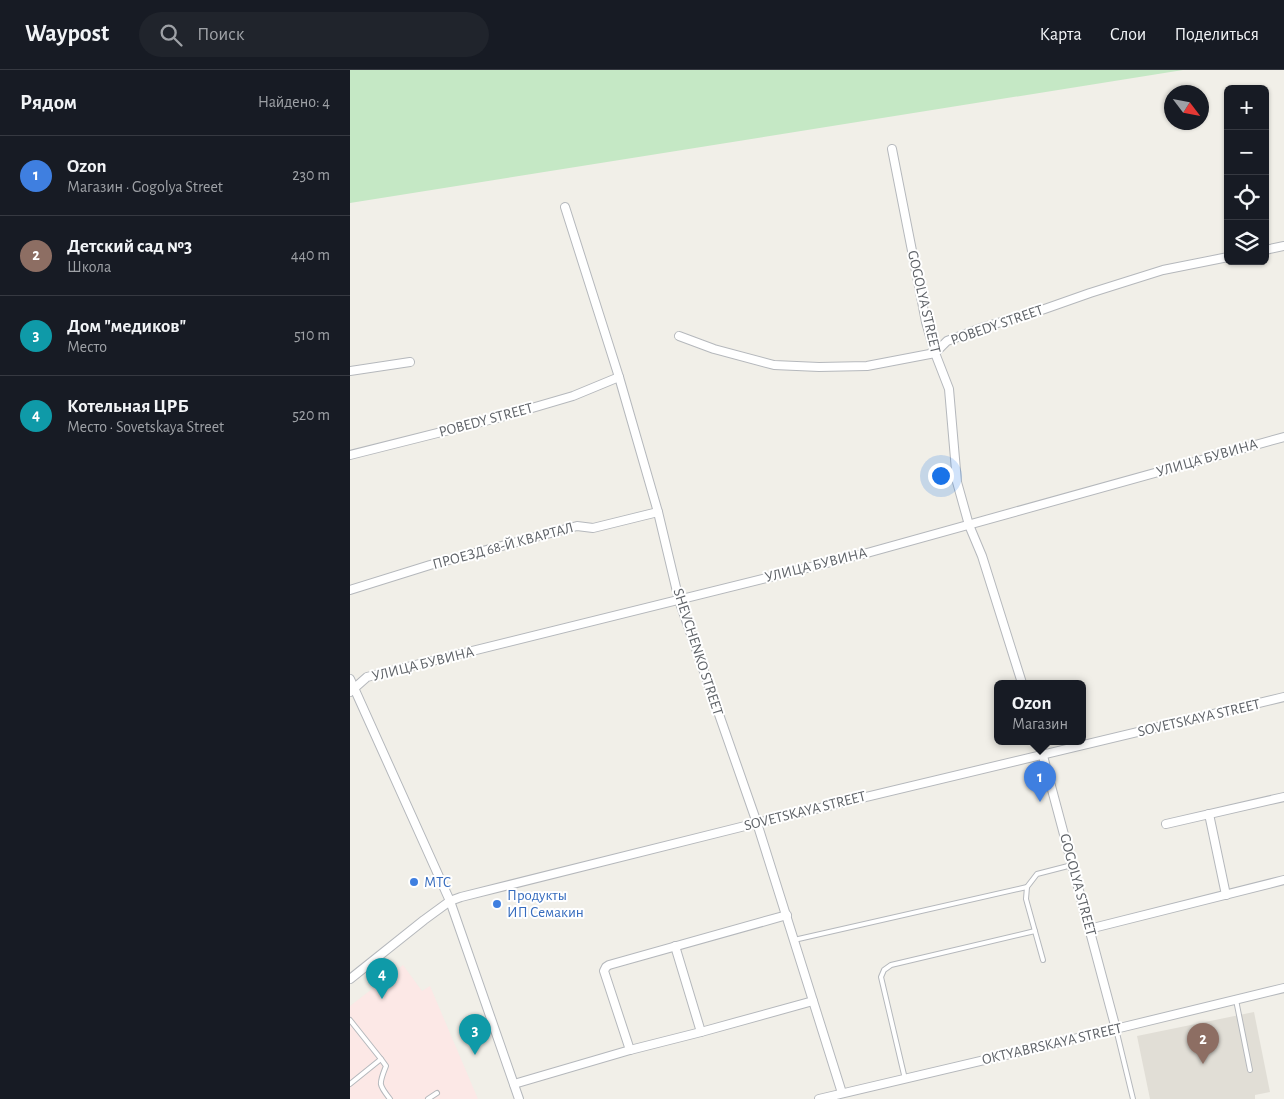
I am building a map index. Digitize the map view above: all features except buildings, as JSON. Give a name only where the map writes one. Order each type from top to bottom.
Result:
[{"type":"street","name":"GOGOLYA STREET","points":[[892,149],[926,322],[935,353],[949,389],[957,482],[969,525],[982,556],[1021,680]]},
{"type":"street","name":"SHEVCHENKO STREET","points":[[565,207],[619,377],[658,512],[679,600],[757,823],[842,1093]]},
{"type":"street","points":[[1269,249],[1284,246]]},
{"type":"street","name":"POBEDY STREET","points":[[679,336],[714,349],[774,365],[818,367],[867,366],[935,353],[947,341],[984,327],[1163,270],[1224,258]]},
{"type":"street","points":[[350,371],[410,362]]},
{"type":"street","name":"POBEDY STREET","points":[[350,455],[500,417],[573,396],[619,377]]},
{"type":"street","name":"УЛИЦА БУВИНА","points":[[352,690],[367,677],[867,553],[1284,437]]},
{"type":"street","name":"ПРОЕЗД 68-Й КВАРТАЛ","points":[[350,590],[430,565],[577,526],[593,528],[658,512]]},
{"type":"street","points":[[350,679],[352,690],[450,901],[519,1099]]},
{"type":"street","name":"SOVETSKAYA STREET","points":[[1086,744],[1284,698]]},
{"type":"street","name":"GOGOLYA STREET","points":[[1040,745],[1116,1029]]},
{"type":"street","name":"SOVETSKAYA STREET","points":[[350,979],[450,901],[757,823],[1082,745]]},
{"type":"street","points":[[1166,824],[1284,797]]},
{"type":"street","points":[[1209,814],[1226,895]]},
{"type":"street","points":[[1089,929],[1284,880]]},
{"type":"street","points":[[630,1050],[604,971],[606,967],[787,915]]},
{"type":"street","points":[[675,946],[701,1032]]},
{"type":"street","name":"OKTYABRSKAYA STREET","points":[[819,1099],[1284,988]]},
{"type":"street","points":[[514,1084],[630,1050],[813,1001]]},
{"type":"lane","points":[[1043,960],[1026,898],[1027,887],[1037,874],[1072,864]]},
{"type":"lane","points":[[794,940],[1027,887]]},
{"type":"lane","points":[[905,1079],[881,977],[884,970],[890,965],[1035,931]]},
{"type":"lane","points":[[1236,1000],[1250,1070]]},
{"type":"lane","points":[[350,1020],[386,1066],[381,1084],[382,1089],[390,1099]]},
{"type":"lane","points":[[1116,1029],[1133,1099]]},
{"type":"lane","points":[[350,1084],[381,1059]]},
{"type":"lane","points":[[428,1099],[437,1093]]},
{"type":"shaded area","points":[[403,965],[422,991],[430,986],[478,1099],[350,1099],[350,1006]]},
{"type":"shaded area","points":[[1254,1012],[1270,1092],[1255,1095],[1255,1099],[1150,1099],[1137,1036]]},
{"type":"green space","points":[[350,70],[1183,70],[350,203]]},
{"type":"place","name":"Ozon","points":[[1040,802]]},
{"type":"place","name":"МТС","points":[[414,882]]},
{"type":"place","name":"Продукты ИП Семакин","points":[[497,904]]},
{"type":"place","name":"Котельная ЦРБ","points":[[382,999]]},
{"type":"place","name":"Дом \"медиков\"","points":[[475,1055]]},
{"type":"place","name":"Детский сад №3","points":[[1203,1064]]}]
